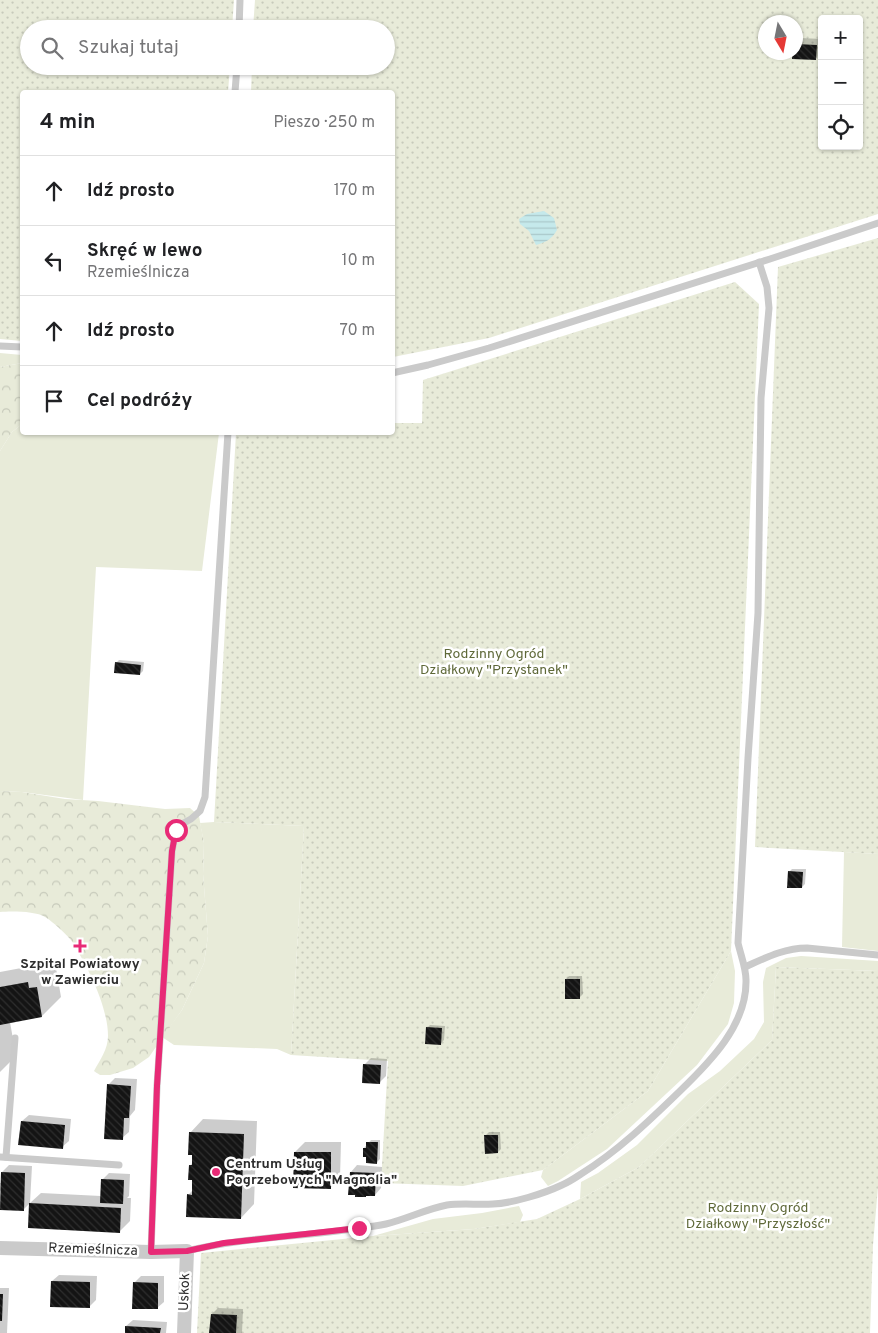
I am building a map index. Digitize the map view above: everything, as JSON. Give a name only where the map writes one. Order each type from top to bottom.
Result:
[{"type":"street","name":"Rzemieślnicza","points":[[0,1248],[151,1252],[187,1251]]},
{"type":"street","name":"Uskok","points":[[184,1333],[187,1251]]},
{"type":"lane","points":[[239,20],[240,0]]},
{"type":"lane","points":[[235,90],[236,75]]},
{"type":"lane","points":[[395,371],[428,365],[489,348],[878,223]]},
{"type":"lane","points":[[187,1251],[224,1243],[386,1224],[429,1209],[449,1205],[494,1204],[511,1201],[564,1185],[618,1148],[660,1110],[701,1071],[737,1021],[744,998],[746,982],[745,967],[738,943],[758,613],[761,398],[769,308],[767,287],[760,262]]},
{"type":"lane","points":[[0,346],[20,347]]},
{"type":"lane","points":[[151,1252],[157,1086],[172,851],[176,830],[200,811],[205,797],[228,435]]},
{"type":"lane","points":[[745,967],[779,952],[797,948],[878,955]]},
{"type":"lane","points":[[16,1038],[3,1157],[119,1165]]},
{"type":"green space","points":[[0,0],[234,0],[233,20],[20,20],[20,75],[229,75],[228,90],[20,90],[20,341],[0,339]]},
{"type":"green space","points":[[255,0],[878,0],[878,214],[489,338],[395,357],[395,90],[251,90],[252,75],[395,75],[395,20],[254,20]]},
{"type":"green space","points":[[878,238],[878,854],[755,847],[778,267]]},
{"type":"green space","name":"Rodzinny Ogród Działkowy \"Przystanek\"","points":[[735,282],[759,304],[731,951],[648,1091],[543,1170],[463,1186],[381,1183],[388,1061],[291,1055],[304,826],[214,822],[236,435],[395,435],[395,423],[422,423],[423,380]]},
{"type":"green space","points":[[0,353],[20,355],[20,363],[0,367]]},
{"type":"green space","points":[[20,363],[20,426],[12,432],[0,451],[0,367]]},
{"type":"green space","points":[[20,426],[20,435],[219,435],[202,571],[96,567],[83,800],[0,791],[0,451],[12,432]]},
{"type":"green space","points":[[0,791],[165,809],[190,808],[199,816],[204,843],[203,874],[208,936],[204,963],[182,1010],[149,1057],[133,1068],[110,1075],[100,1075],[94,1071],[107,1045],[107,1024],[101,999],[84,961],[71,940],[55,924],[41,915],[23,912],[0,912]]},
{"type":"green space","points":[[200,823],[304,826],[291,1055],[277,1049],[174,1045],[162,1037],[182,1010],[204,963],[208,936],[203,874],[204,843]]},
{"type":"green space","points":[[844,852],[878,854],[878,951],[842,947]]},
{"type":"green space","points":[[731,951],[735,971],[734,1003],[728,1024],[697,1065],[607,1149],[548,1186],[541,1177],[543,1170],[648,1091]]},
{"type":"green space","points":[[801,956],[878,961],[878,971],[776,967],[772,1040],[639,1167],[580,1199],[581,1182],[598,1173],[637,1145],[688,1094],[720,1071],[754,1039],[764,1022],[763,982],[766,968],[786,958]]},
{"type":"green space","name":"Rodzinny Ogród Działkowy \"Przyszłość\"","points":[[776,967],[878,971],[878,1187],[873,1245],[870,1333],[197,1333],[201,1253],[373,1236],[474,1229],[537,1219],[580,1199],[639,1167],[772,1040]]},
{"type":"green space","points":[[519,1206],[523,1215],[520,1222],[474,1229],[373,1236],[433,1219]]},
{"type":"water","points":[[544,211],[554,218],[557,230],[548,240],[536,245],[529,231],[520,224],[519,219],[527,214]]},
{"type":"building","points":[[803,44],[817,45],[816,60],[803,59]]},
{"type":"building","points":[[115,662],[141,665],[140,675],[114,673]]},
{"type":"building","points":[[788,871],[803,872],[802,888],[787,888]]},
{"type":"building","points":[[565,979],[580,979],[580,999],[565,999]]},
{"type":"building","points":[[28,982],[29,988],[37,987],[42,1017],[0,1025],[0,987]]},
{"type":"building","points":[[426,1027],[442,1028],[441,1045],[425,1044]]},
{"type":"building","points":[[363,1064],[381,1065],[380,1084],[362,1083]]},
{"type":"building","points":[[107,1084],[131,1086],[129,1118],[124,1118],[123,1140],[104,1139]]},
{"type":"building","points":[[21,1121],[65,1125],[63,1149],[18,1145]]},
{"type":"building","name":"Centrum Usług Pogrzebowych \"Magnolia\"","points":[[189,1132],[244,1134],[241,1219],[186,1217],[187,1194],[192,1195],[192,1180],[188,1180],[189,1165],[192,1165],[192,1155],[188,1155]]},
{"type":"building","points":[[484,1135],[498,1135],[498,1153],[485,1154]]},
{"type":"building","points":[[366,1142],[378,1142],[377,1164],[366,1163],[366,1157],[363,1157],[363,1148],[366,1148]]},
{"type":"building","points":[[294,1152],[331,1152],[331,1189],[293,1188]]},
{"type":"building","points":[[1,1172],[25,1173],[24,1211],[0,1210]]},
{"type":"building","points":[[350,1172],[376,1173],[375,1196],[355,1197],[355,1195],[348,1195]]},
{"type":"building","points":[[101,1179],[124,1180],[123,1204],[100,1203]]},
{"type":"building","points":[[29,1203],[121,1208],[120,1233],[28,1228]]},
{"type":"building","points":[[51,1281],[90,1282],[90,1308],[50,1307]]},
{"type":"building","points":[[133,1282],[158,1283],[158,1309],[132,1309]]},
{"type":"building","points":[[0,1294],[3,1294],[2,1321],[0,1321]]},
{"type":"building","points":[[211,1314],[237,1315],[236,1333],[209,1333]]},
{"type":"building","points":[[125,1326],[161,1328],[160,1333],[125,1333]]},
{"type":"place","name":"Szpital Powiatowy w Zawierciu","points":[[80,946]]},
{"type":"place","name":"Centrum Usług Pogrzebowych \"Magnolia\"","points":[[216,1172]]},
{"type":"route","points":[[176,830],[172,851],[157,1086],[151,1252],[187,1251],[224,1243],[359,1228]]}]
